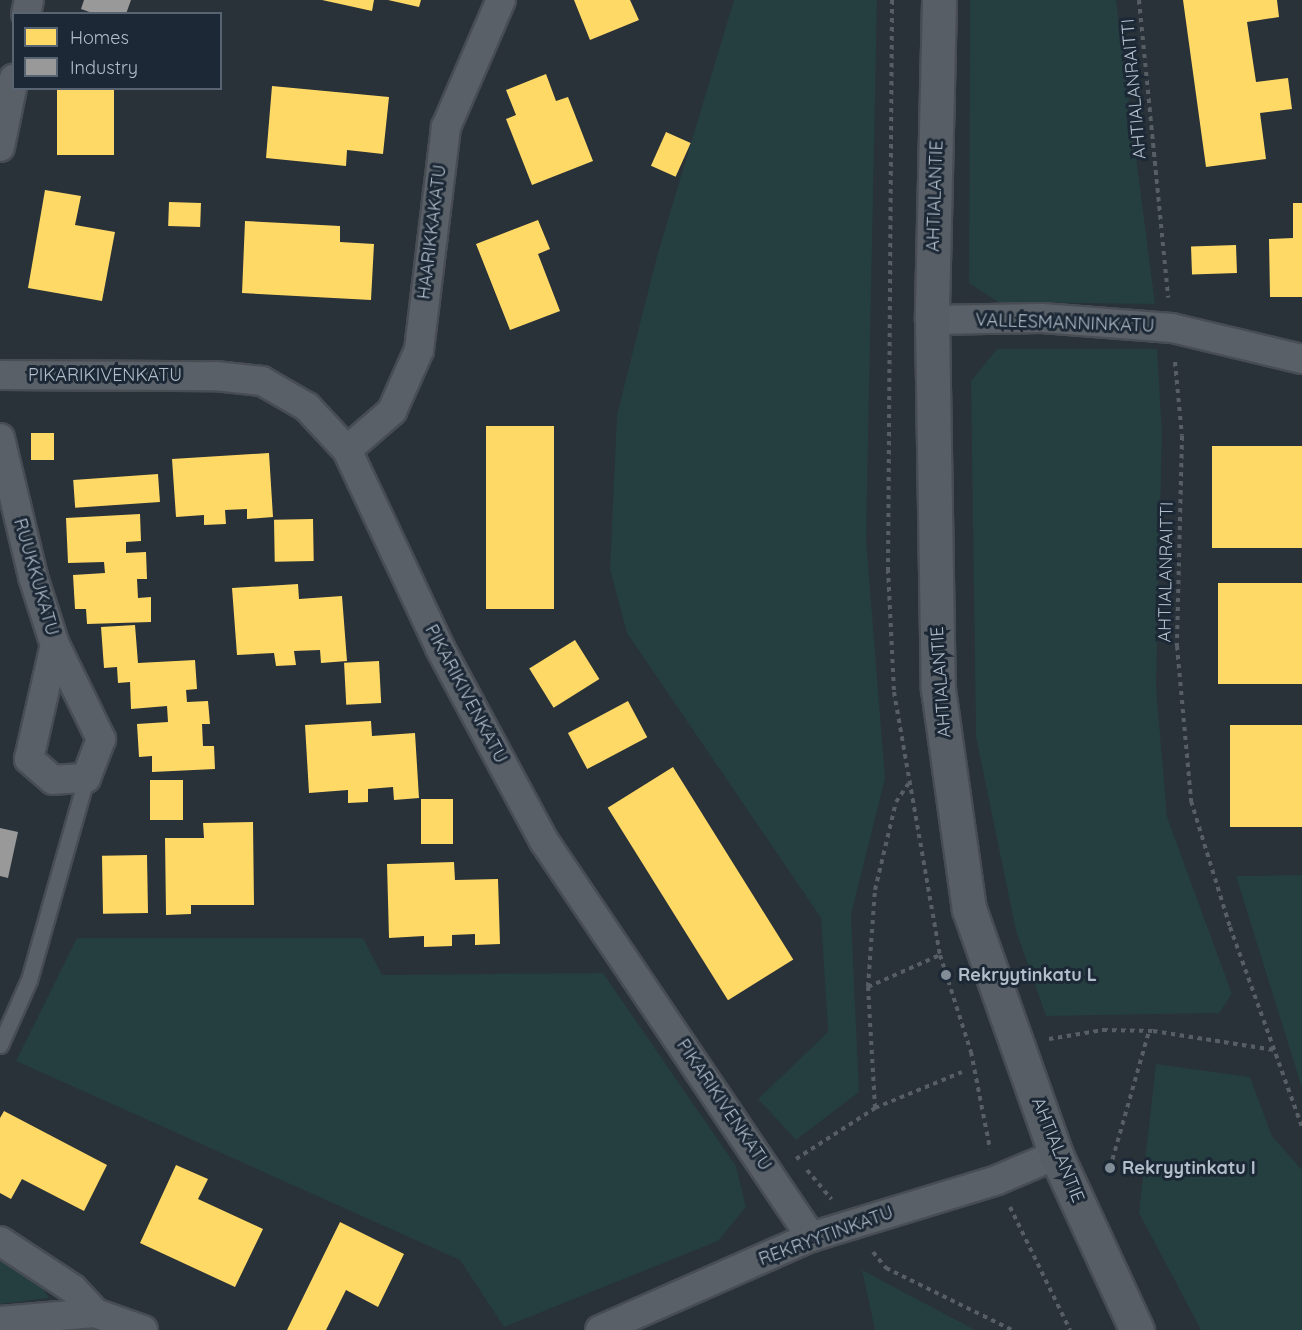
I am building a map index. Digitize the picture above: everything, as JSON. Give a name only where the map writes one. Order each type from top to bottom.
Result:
[{"type":"main road","name":"AHTIALANTIE","points":[[939,0],[932,320],[938,689],[969,909],[1056,1155],[1137,1330]]},
{"type":"street","name":"HAARIKKAKATU","points":[[347,450],[392,411],[419,350],[446,127],[501,0]]},
{"type":"street","points":[[0,147],[12,88]]},
{"type":"street","name":"VALLESMANNINKATU","points":[[932,320],[1042,318],[1172,328],[1302,359]]},
{"type":"street","name":"PIKARIKIVENKATU","points":[[0,375],[215,376],[262,381],[307,407],[347,450],[440,648],[544,841],[811,1237]]},
{"type":"street","name":"RUUKKUKATU","points":[[0,438],[33,577],[55,645],[101,739],[86,778],[53,780],[29,759],[55,645]]},
{"type":"street","name":"REKRYYTINKATU","points":[[610,1328],[811,1237],[997,1180],[1056,1155]]},
{"type":"street","points":[[0,1241],[73,1289],[94,1313]]},
{"type":"street","points":[[0,1321],[94,1313],[143,1330]]},
{"type":"lane","points":[[0,1044],[29,980],[86,778]]},
{"type":"path","name":"AHTIALANRAITTI","points":[[1139,0],[1182,436],[1177,646],[1191,801],[1302,1127]]},
{"type":"path","points":[[874,1108],[868,987],[875,890],[896,802],[908,783]]},
{"type":"path","points":[[868,987],[940,955]]},
{"type":"path","points":[[1045,1039],[1103,1030],[1149,1031],[1274,1050]]},
{"type":"path","points":[[1110,1168],[1149,1031]]},
{"type":"path","points":[[962,1072],[874,1108],[797,1158],[886,1268],[1012,1330]]},
{"type":"green space","points":[[734,0],[877,0],[866,539],[885,779],[851,915],[859,1092],[796,1140],[758,1099],[828,1032],[821,918],[627,633],[610,569],[617,415],[657,256]]},
{"type":"green space","points":[[970,0],[1116,0],[1155,304],[998,302],[969,283]]},
{"type":"green space","points":[[997,349],[1157,349],[1162,433],[1156,687],[1167,817],[1232,994],[1219,1013],[1046,1016],[1016,931],[976,737],[971,381]]},
{"type":"green space","points":[[1302,875],[1302,1088],[1236,876]]},
{"type":"green space","points":[[77,938],[363,938],[382,975],[603,973],[736,1166],[746,1207],[718,1241],[504,1327],[460,1260],[16,1061]]},
{"type":"green space","points":[[1156,1064],[1250,1077],[1272,1136],[1302,1170],[1302,1330],[1201,1330],[1139,1213]]},
{"type":"green space","points":[[0,1259],[38,1280],[49,1298],[0,1304]]},
{"type":"green space","points":[[862,1270],[975,1330],[875,1330]]},
{"type":"building: Homes","points":[[322,0],[374,0],[372,11]]},
{"type":"building: Homes","points":[[388,0],[421,0],[419,7]]},
{"type":"building: Homes","points":[[574,0],[630,0],[639,20],[590,40]]},
{"type":"building: Homes","points":[[1183,0],[1277,0],[1279,17],[1247,22],[1256,82],[1288,78],[1292,109],[1260,113],[1266,159],[1206,167]]},
{"type":"building: Homes","points":[[546,74],[556,101],[568,97],[593,161],[532,185],[506,119],[516,115],[506,90]]},
{"type":"building: Homes","points":[[272,86],[389,97],[383,154],[347,150],[346,166],[266,158]]},
{"type":"building: Homes","points":[[57,90],[114,90],[114,155],[57,155]]},
{"type":"building: Homes","points":[[666,132],[691,143],[676,177],[651,166]]},
{"type":"building: Homes","points":[[45,190],[81,196],[75,225],[115,232],[102,301],[28,288]]},
{"type":"building: Homes","points":[[169,202],[201,203],[200,227],[168,226]]},
{"type":"building: Homes","points":[[1293,203],[1302,203],[1302,297],[1270,297],[1269,239],[1293,238]]},
{"type":"building: Homes","points":[[538,220],[550,249],[538,254],[560,311],[510,330],[476,244]]},
{"type":"building: Homes","points":[[245,221],[340,226],[340,242],[374,244],[371,300],[242,293]]},
{"type":"building: Homes","points":[[1236,245],[1237,273],[1192,275],[1191,247]]},
{"type":"building: Homes","points":[[486,426],[554,426],[554,609],[486,609]]},
{"type":"building: Homes","points":[[31,433],[54,433],[54,460],[31,460]]},
{"type":"building: Homes","points":[[1212,446],[1302,446],[1302,548],[1212,548]]},
{"type":"building: Homes","points":[[269,453],[273,517],[247,519],[247,509],[225,510],[226,524],[204,525],[204,515],[176,517],[172,459]]},
{"type":"building: Homes","points":[[158,474],[160,502],[75,508],[73,480]]},
{"type":"building: Homes","points":[[140,514],[141,541],[126,542],[126,553],[146,552],[147,579],[137,579],[138,598],[151,597],[151,622],[87,624],[86,609],[75,609],[73,575],[105,573],[104,562],[68,563],[66,518]]},
{"type":"building: Homes","points":[[313,519],[314,561],[275,562],[274,520]]},
{"type":"building: Homes","points":[[1218,583],[1302,583],[1302,684],[1218,684]]},
{"type":"building: Homes","points":[[298,584],[299,599],[342,596],[347,661],[321,663],[320,650],[294,651],[296,665],[276,666],[274,653],[237,655],[232,588]]},
{"type":"building: Homes","points":[[135,625],[138,663],[195,660],[197,689],[186,690],[187,702],[208,701],[210,724],[202,724],[203,746],[214,746],[215,769],[152,772],[152,756],[139,757],[137,724],[168,722],[167,706],[131,709],[130,682],[118,683],[117,667],[104,668],[101,627]]},
{"type":"building: Homes","points":[[575,640],[599,679],[554,708],[529,669]]},
{"type":"building: Homes","points":[[379,661],[381,703],[346,705],[344,663]]},
{"type":"building: Homes","points":[[628,701],[647,737],[587,769],[568,733]]},
{"type":"building: Homes","points":[[371,721],[372,736],[415,733],[419,798],[394,800],[393,787],[368,789],[368,802],[348,803],[348,790],[309,793],[305,725]]},
{"type":"building: Homes","points":[[1230,725],[1302,725],[1302,827],[1230,827]]},
{"type":"building: Homes","points":[[673,767],[793,960],[728,1000],[608,808]]},
{"type":"building: Homes","points":[[150,780],[183,780],[183,820],[150,820]]},
{"type":"building: Homes","points":[[421,799],[453,799],[453,844],[421,844]]},
{"type":"building: Homes","points":[[253,822],[254,905],[191,905],[191,914],[166,915],[165,838],[204,838],[203,823]]},
{"type":"building: Homes","points":[[147,855],[148,913],[103,914],[102,856]]},
{"type":"building: Homes","points":[[454,862],[455,880],[498,879],[500,944],[475,945],[475,934],[452,935],[452,946],[424,947],[424,936],[389,938],[387,864]]},
{"type":"building: Homes","points":[[4,1111],[107,1165],[84,1211],[22,1179],[11,1199],[0,1193],[0,1118]]},
{"type":"building: Homes","points":[[176,1165],[208,1179],[198,1199],[263,1229],[235,1287],[140,1243]]},
{"type":"building: Homes","points":[[340,1222],[404,1254],[378,1307],[346,1290],[326,1330],[287,1330]]},
{"type":"building: Industry","points":[[84,0],[131,0],[127,12],[89,12],[81,9]]},
{"type":"building: Industry","points":[[0,828],[18,832],[8,878],[0,876]]},
{"type":"place","name":"Rekryytinkatu L","points":[[946,975]]},
{"type":"place","name":"Rekryytinkatu I","points":[[1110,1168]]}]
